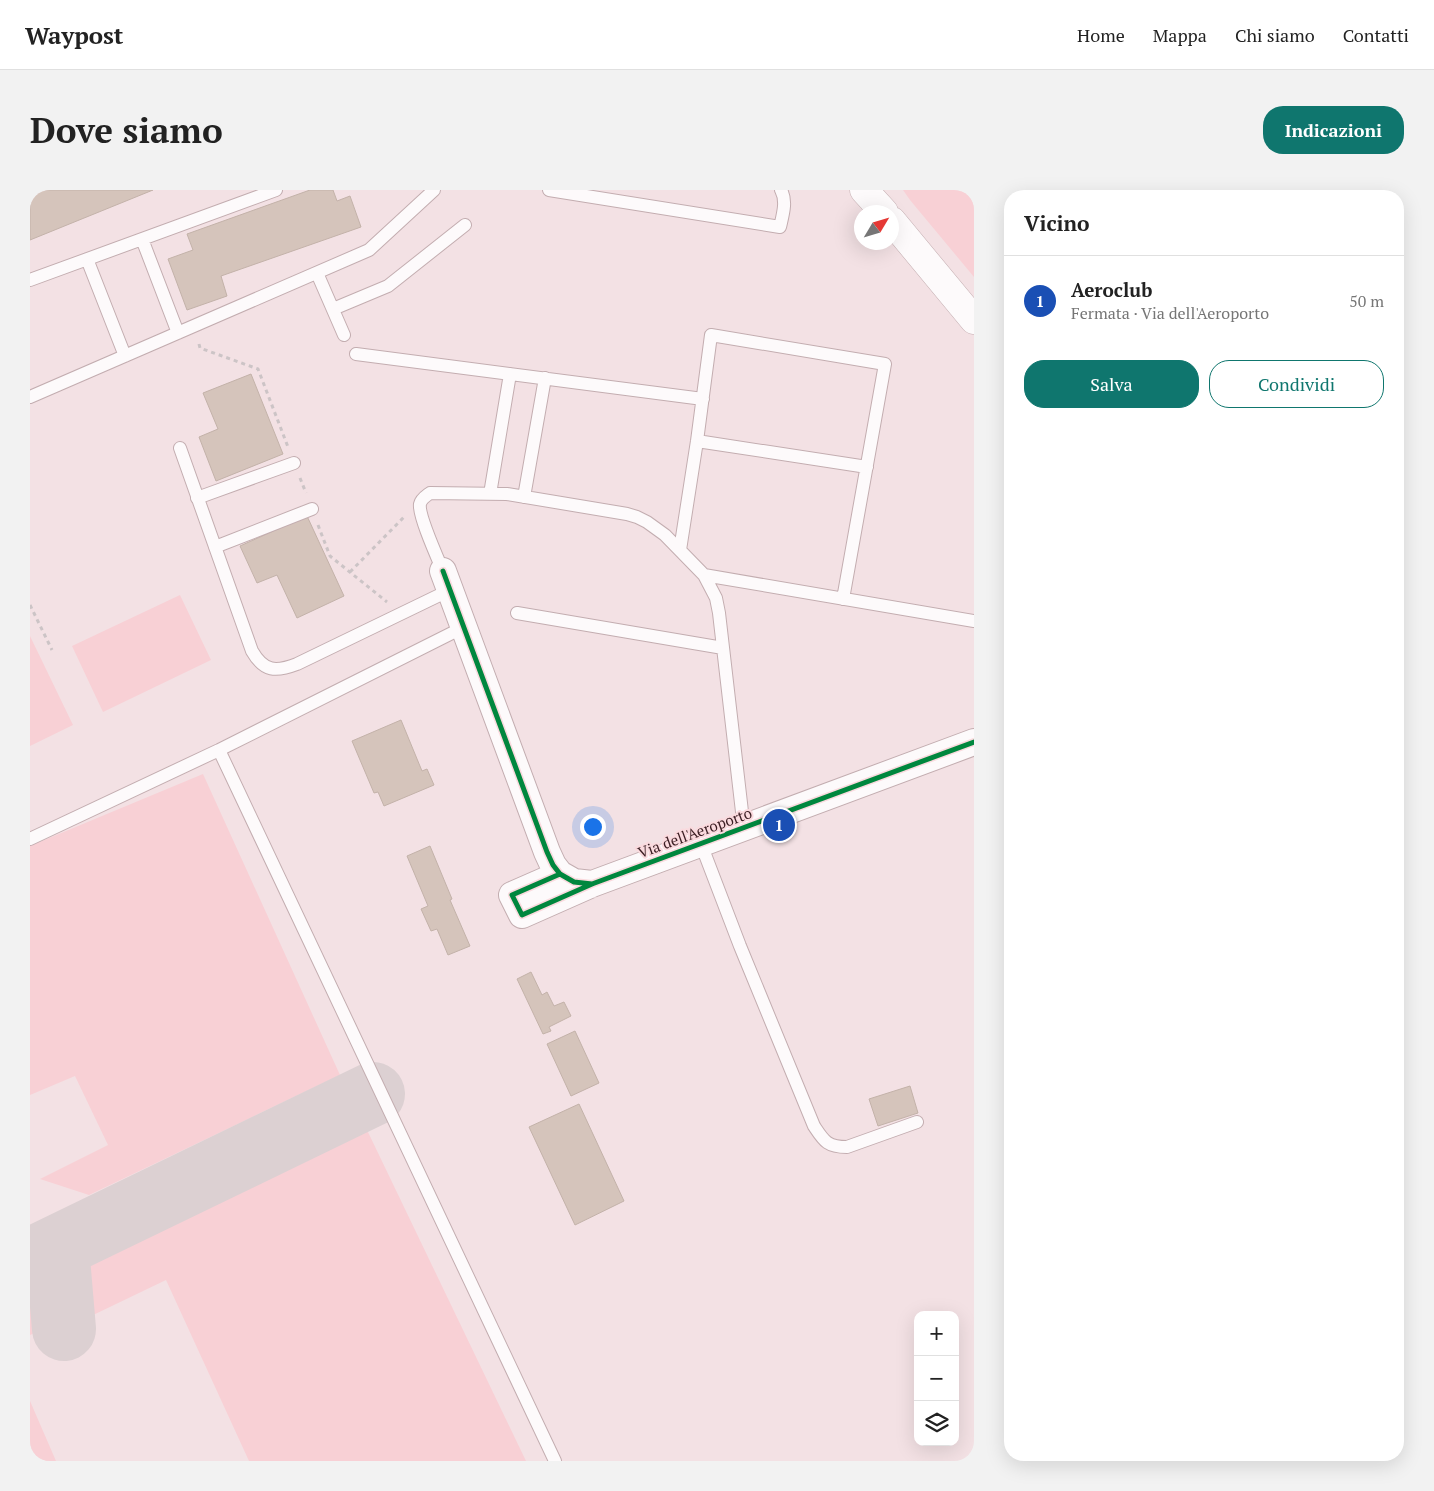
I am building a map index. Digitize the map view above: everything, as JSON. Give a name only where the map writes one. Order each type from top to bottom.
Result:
[{"type":"main road","points":[[864,190],[878,205]]},
{"type":"main road","points":[[876,190],[884,205]]},
{"type":"main road","points":[[899,228],[974,320]]},
{"type":"street","points":[[446,580],[552,865],[560,874],[574,882],[592,884]]},
{"type":"street","name":"Via dell'Aeroporto","points":[[560,874],[512,895],[522,915],[592,884],[974,742]]},
{"type":"lane","points":[[30,280],[276,190]]},
{"type":"lane","points":[[30,397],[369,250],[434,190]]},
{"type":"lane","points":[[549,190],[780,227],[784,212],[784,196],[781,190]]},
{"type":"lane","points":[[333,308],[388,286],[465,225]]},
{"type":"lane","points":[[142,239],[178,333]]},
{"type":"lane","points":[[87,259],[125,356]]},
{"type":"lane","points":[[317,272],[344,335]]},
{"type":"lane","points":[[680,550],[698,441],[711,335],[885,364],[843,599]]},
{"type":"lane","points":[[356,354],[703,399]]},
{"type":"lane","points":[[490,494],[510,374]]},
{"type":"lane","points":[[524,497],[545,378]]},
{"type":"lane","points":[[698,441],[867,467]]},
{"type":"lane","points":[[180,448],[252,651],[257,660],[273,669],[284,669],[297,664],[446,580],[421,515],[420,504],[424,497],[430,493],[508,494],[627,514],[647,522],[666,535],[704,575],[716,598],[744,829]]},
{"type":"lane","points":[[197,498],[294,463]]},
{"type":"lane","points":[[215,547],[312,509]]},
{"type":"lane","points":[[704,575],[974,621]]},
{"type":"lane","points":[[517,613],[723,648]]},
{"type":"lane","points":[[30,840],[219,750],[464,627]]},
{"type":"lane","points":[[219,750],[555,1461]]},
{"type":"lane","points":[[701,844],[747,964],[814,1126],[821,1136],[830,1145],[847,1148],[917,1122]]},
{"type":"path","points":[[350,572],[424,497]]},
{"type":"path","points":[[30,605],[52,650]]},
{"type":"shaded area","points":[[903,190],[974,190],[974,277],[910,200]]},
{"type":"shaded area","points":[[180,595],[211,660],[103,712],[72,646]]},
{"type":"shaded area","points":[[30,636],[73,725],[30,746]]},
{"type":"shaded area","points":[[203,774],[340,1075],[89,1195],[40,1179],[108,1145],[75,1076],[30,1095],[30,846]]},
{"type":"shaded area","points":[[367,1130],[526,1461],[249,1461],[166,1280],[89,1317],[85,1259]]},
{"type":"shaded area","points":[[35,1296],[48,1327],[30,1335],[30,1298]]},
{"type":"shaded area","points":[[30,1401],[56,1461],[30,1461]]},
{"type":"building","points":[[30,190],[153,190],[30,240]]},
{"type":"building","points":[[310,190],[333,190],[337,201],[350,196],[361,227],[221,276],[227,296],[187,310],[168,259],[193,250],[187,234]]},
{"type":"building","points":[[251,374],[283,454],[216,481],[199,437],[218,429],[203,393]]},
{"type":"building","points":[[307,516],[344,596],[297,618],[277,575],[257,583],[240,546]]},
{"type":"building","points":[[401,720],[422,771],[427,769],[434,785],[384,806],[378,792],[374,793],[352,741]]},
{"type":"building","points":[[430,846],[470,946],[448,955],[437,929],[431,931],[421,909],[428,906],[407,856]]},
{"type":"building","points":[[531,972],[542,995],[547,992],[554,1006],[564,1002],[571,1016],[549,1027],[551,1031],[543,1034],[517,979]]},
{"type":"building","points":[[575,1031],[599,1083],[571,1096],[547,1044]]},
{"type":"building","points":[[910,1086],[918,1113],[878,1126],[869,1099]]},
{"type":"building","points":[[579,1104],[624,1201],[575,1225],[529,1127]]},
{"type":"taxiway","points":[[30,1260],[373,1094]]},
{"type":"taxiway","points":[[57,1247],[64,1329]]},
{"type":"cycle path","points":[[443,571],[547,852],[560,874]]},
{"type":"cycle path","points":[[592,884],[574,882],[560,874],[512,895],[522,915],[592,884],[974,742]]},
{"type":"place","name":"Aeroclub","points":[[779,825]]}]
